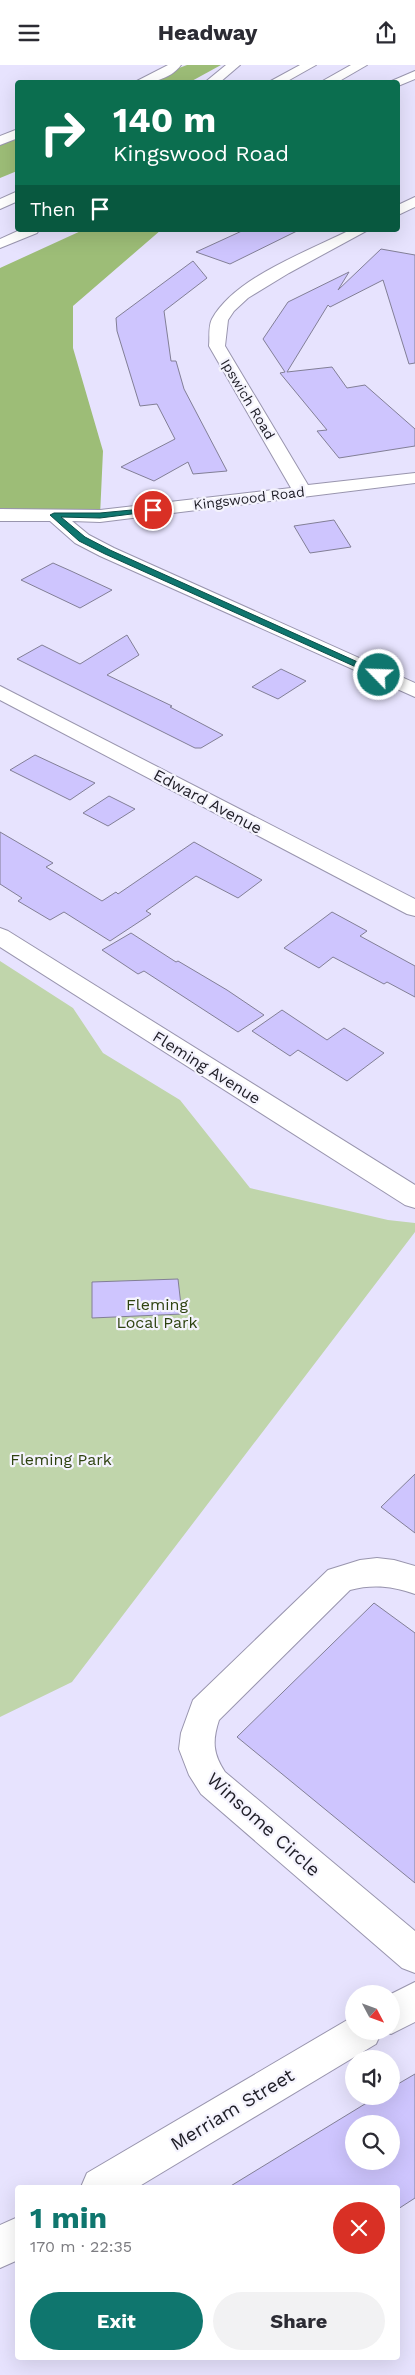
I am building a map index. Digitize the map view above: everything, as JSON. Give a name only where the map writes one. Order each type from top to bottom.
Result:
[{"type":"main road","points":[[146,80],[171,69],[175,65]]},
{"type":"main road","points":[[214,80],[234,65]]},
{"type":"main road","points":[[279,80],[310,65]]},
{"type":"main road","points":[[331,80],[361,65]]},
{"type":"main road","points":[[400,80],[415,75]]},
{"type":"main road","points":[[0,141],[15,134]]},
{"type":"main road","points":[[0,205],[15,197]]},
{"type":"main road","points":[[400,210],[415,201]]},
{"type":"main road","points":[[0,210],[15,203]]},
{"type":"main road","points":[[400,212],[414,219]]},
{"type":"main road","points":[[0,244],[24,232]]},
{"type":"main road","points":[[0,244],[27,232]]},
{"type":"main road","name":"Ipswich Road","points":[[302,491],[217,346],[220,320],[233,302],[254,286],[357,232]]},
{"type":"main road","name":"Kingswood Road","points":[[54,515],[100,516],[415,478]]},
{"type":"main road","points":[[0,515],[54,515],[82,539],[107,552],[415,691]]},
{"type":"main road","name":"Edward Avenue","points":[[0,692],[415,909]]},
{"type":"main road","name":"Fleming Avenue","points":[[0,936],[415,1198]]},
{"type":"main road","name":"Winsome Circle","points":[[415,1580],[393,1571],[366,1571],[339,1580],[205,1711],[197,1732],[198,1761],[213,1783],[415,1955]]},
{"type":"main road","points":[[400,2010],[415,2001]]},
{"type":"main road","name":"Merriam Street","points":[[104,2185],[349,2040]]},
{"type":"main road","points":[[0,2248],[15,2239]]},
{"type":"green space","points":[[187,65],[221,65],[194,80],[147,80]]},
{"type":"green space","points":[[15,134],[15,172],[0,178],[0,141]]},
{"type":"green space","points":[[79,232],[159,232],[73,306],[73,348],[103,451],[100,516],[0,515],[0,268]]},
{"type":"green space","name":"Fleming Local Park","points":[[0,961],[73,1008],[103,1053],[180,1100],[250,1188],[388,1220],[415,1223],[415,1232],[72,1682],[0,1717]]},
{"type":"building","points":[[240,232],[295,232],[230,264],[196,252]]},
{"type":"building","points":[[381,249],[415,255],[415,363],[409,364],[383,280],[330,307],[328,305],[287,372],[332,367],[347,388],[365,385],[415,429],[415,446],[339,458],[317,431],[327,430],[280,373],[285,372],[263,339],[288,302],[349,272],[338,290]]},
{"type":"building","points":[[193,261],[207,278],[164,311],[171,361],[176,361],[184,389],[227,471],[193,474],[188,462],[154,481],[121,467],[175,439],[157,404],[140,406],[117,331],[116,318]]},
{"type":"building","points":[[334,520],[351,547],[310,553],[294,526]]},
{"type":"building","points":[[53,563],[112,590],[80,608],[21,580]]},
{"type":"building","points":[[127,635],[139,655],[107,675],[172,706],[170,707],[223,735],[201,748],[195,748],[17,659],[42,645],[80,664]]},
{"type":"building","points":[[281,669],[306,681],[278,699],[252,687]]},
{"type":"building","points":[[35,755],[95,783],[70,800],[10,770]]},
{"type":"building","points":[[109,796],[135,809],[108,826],[83,813]]},
{"type":"building","points":[[0,832],[53,863],[46,867],[102,901],[116,892],[118,894],[194,842],[262,880],[238,898],[196,876],[146,911],[151,914],[110,941],[64,912],[50,920],[18,901],[22,898],[0,884]]},
{"type":"building","points":[[332,912],[367,931],[360,936],[415,966],[415,997],[387,982],[384,984],[333,957],[319,968],[284,948]]},
{"type":"building","points":[[131,933],[176,962],[178,961],[227,990],[264,1015],[238,1032],[144,971],[138,974],[102,950]]},
{"type":"building","points":[[282,1010],[327,1040],[344,1028],[384,1053],[347,1081],[298,1050],[290,1056],[252,1031]]},
{"type":"building","points":[[178,1279],[182,1314],[92,1318],[92,1282]]},
{"type":"building","points":[[415,1474],[415,1533],[381,1507]]},
{"type":"building","points":[[374,1603],[415,1633],[415,1883],[237,1737]]},
{"type":"building","points":[[415,2074],[415,2198],[400,2208],[400,2185],[232,2185],[345,2116],[345,2170],[400,2170],[400,2115],[347,2115],[363,2105],[400,2105],[400,2083]]},
{"type":"route","points":[[153,510],[100,516],[54,515],[82,539],[107,552],[379,675]]},
{"type":"park label","name":"Fleming Park","points":[[61,1459]]}]
